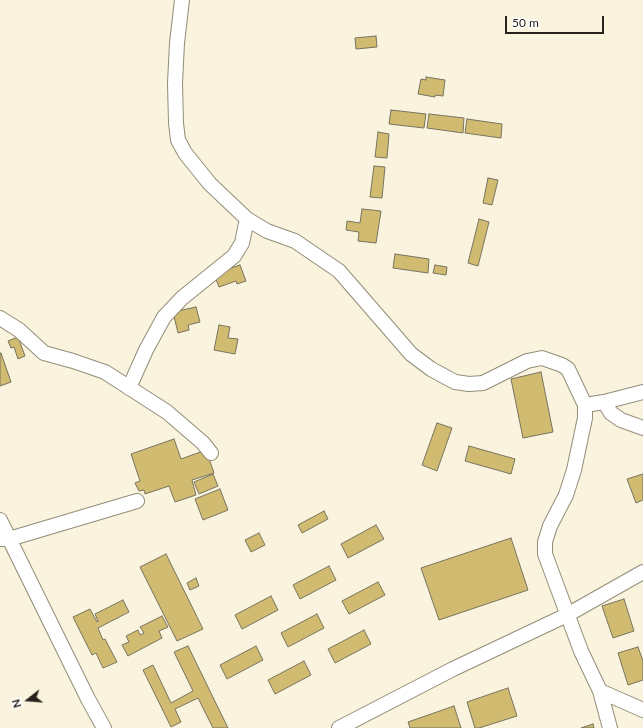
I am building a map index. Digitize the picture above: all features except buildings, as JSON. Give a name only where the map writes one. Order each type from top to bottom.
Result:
[{"type":"lane","points":[[182,0],[177,43],[175,83],[178,140],[185,153],[210,184],[247,219],[267,231],[295,241],[339,271],[411,354],[431,369],[455,382],[469,384],[483,382],[527,361],[542,358],[562,364],[568,369],[585,405],[585,418],[574,470],[566,495],[550,526],[545,542],[545,554],[567,615],[600,691],[610,728]]},
{"type":"lane","points":[[129,388],[146,350],[164,317],[182,298],[234,256],[242,243],[247,219]]},
{"type":"lane","points":[[0,318],[19,330],[44,353],[105,372],[167,412],[203,443],[212,453]]},
{"type":"lane","points":[[585,405],[604,402],[643,392]]},
{"type":"lane","points":[[604,402],[611,413],[621,420],[643,428]]},
{"type":"lane","points":[[4,539],[137,501]]},
{"type":"lane","points":[[0,520],[4,539],[104,728]]},
{"type":"lane","points":[[339,728],[453,669],[567,615],[643,572]]},
{"type":"lane","points":[[600,691],[643,710]]}]
